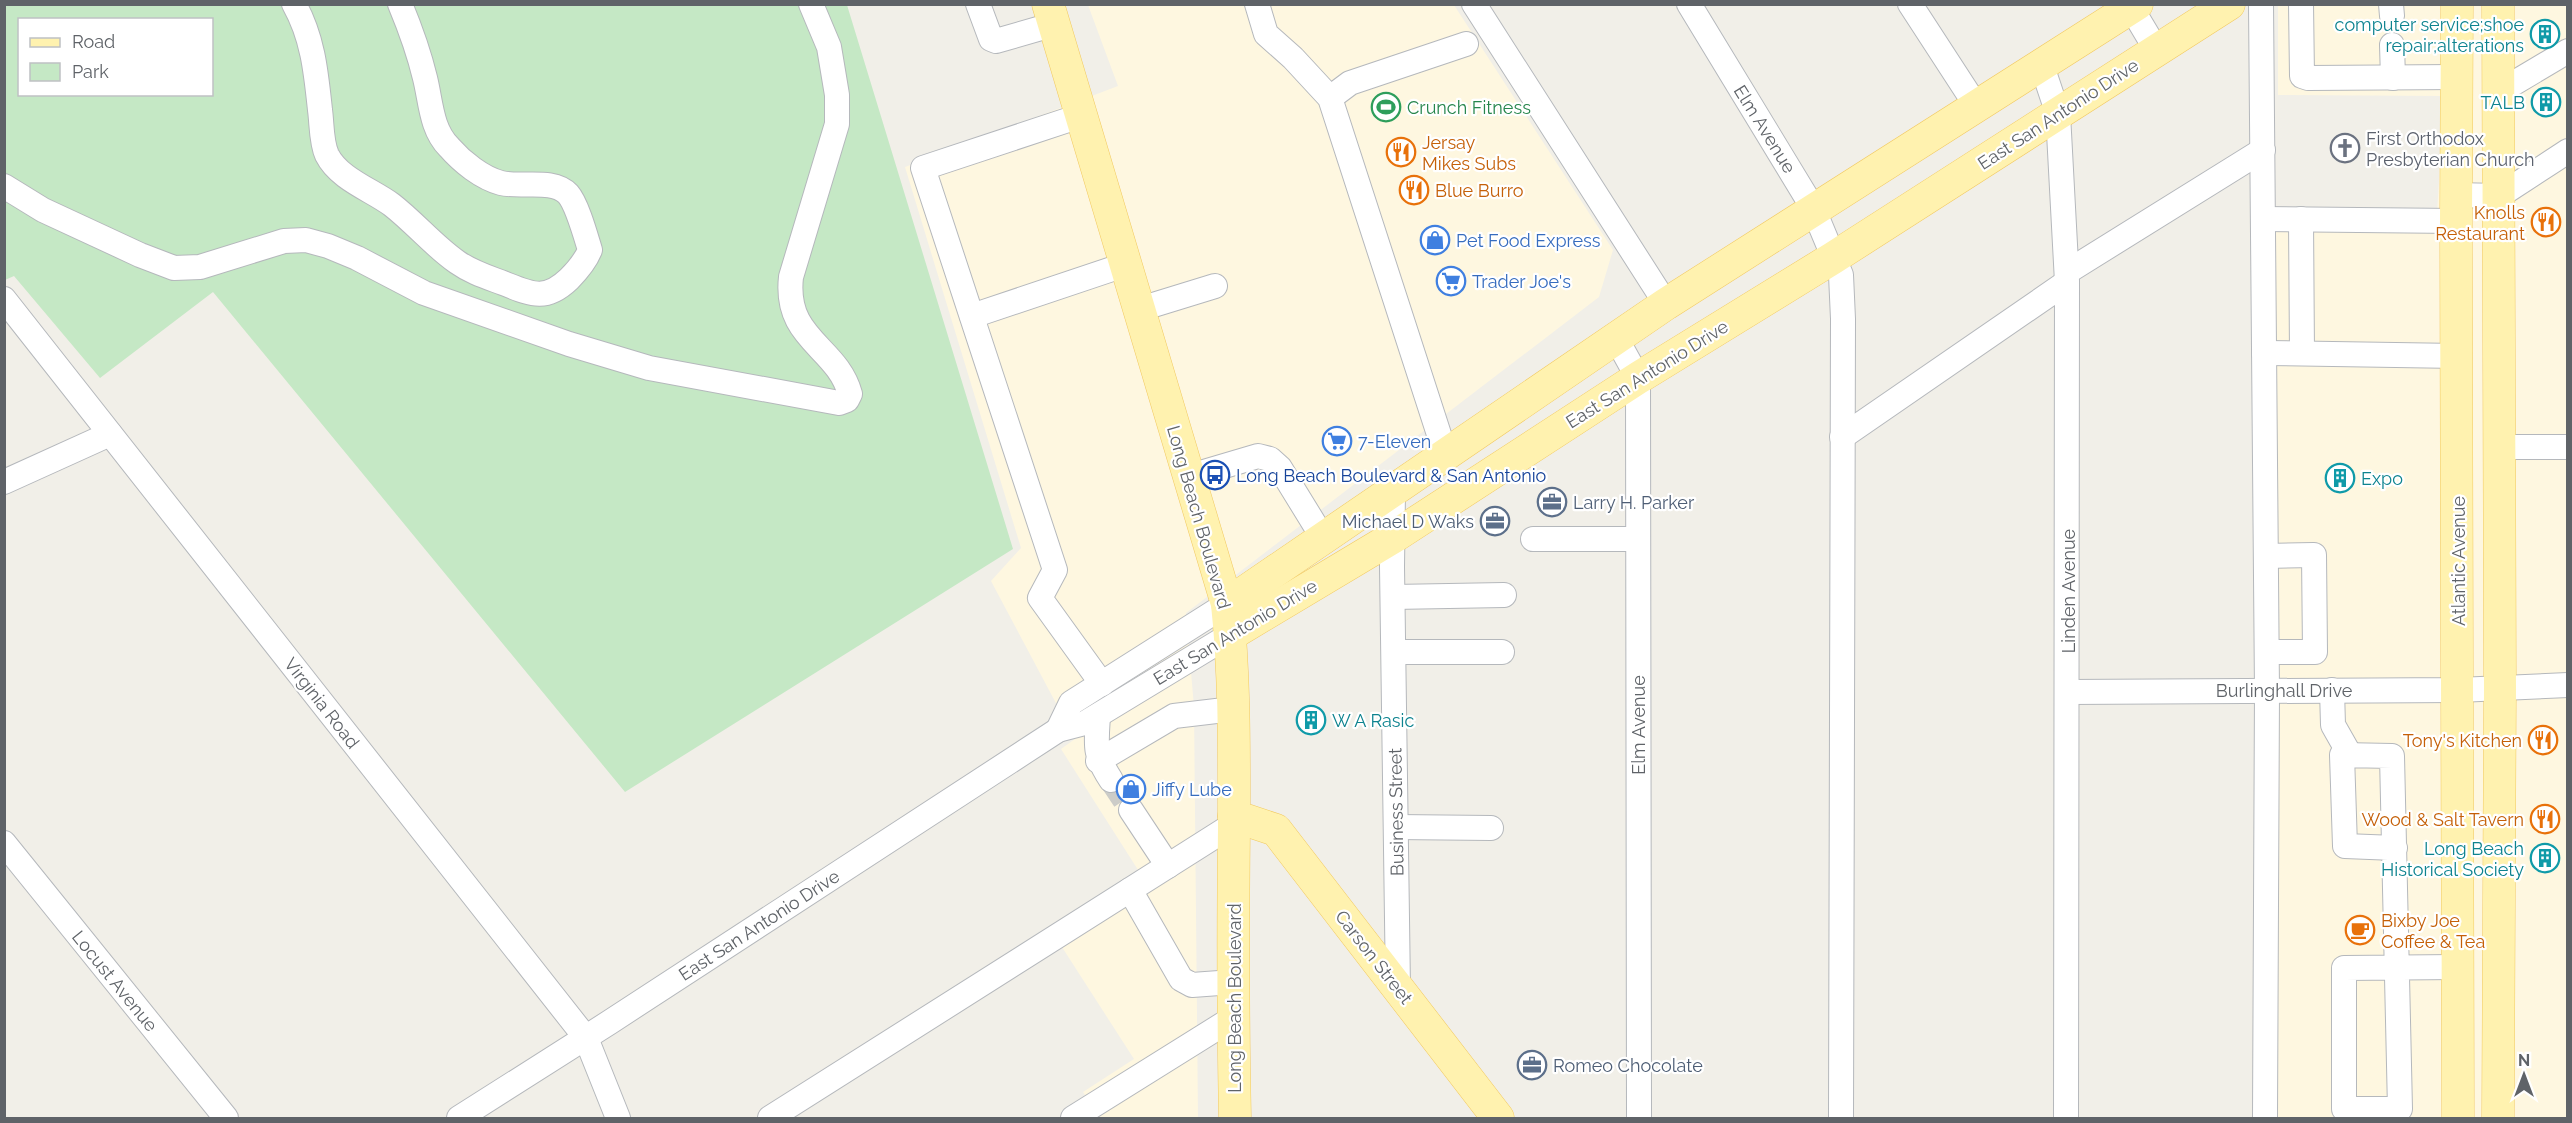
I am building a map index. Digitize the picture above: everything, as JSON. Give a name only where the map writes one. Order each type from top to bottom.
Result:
[{"type":"main road","name":"East San Antonio Drive","points":[[1230,635],[1392,538],[1638,378],[1833,258],[2229,4]]},
{"type":"main road","name":"Atlantic Avenue","points":[[2457,4],[2458,1119]]},
{"type":"main road","name":"East San Antonio Drive","points":[[1227,604],[1666,304],[1814,208],[2042,66],[2132,6]]},
{"type":"main road","points":[[2498,1119],[2500,6]]},
{"type":"main road","name":"Long Beach Boulevard","points":[[1052,14],[1137,310],[1227,604],[1233,710],[1235,1119]]},
{"type":"main road","name":"Carson Street","points":[[1234,820],[1276,830],[1498,1119]]},
{"type":"street","points":[[294,4],[306,25],[315,60],[324,143],[327,154],[336,167],[419,226],[455,261],[473,272],[528,293],[546,295],[557,291],[584,264],[590,250],[581,221],[568,194],[552,186],[502,184],[482,176],[449,147],[440,136],[433,118],[425,77],[399,4]]},
{"type":"street","points":[[4,186],[44,210],[140,255],[174,268],[200,267],[284,241],[306,240],[347,254],[424,293],[569,344],[649,368],[839,403],[847,400],[850,394],[848,386],[841,374],[807,337],[795,316],[789,294],[791,277],[837,124],[837,95],[829,47],[811,4]]},
{"type":"street","points":[[978,4],[991,39],[996,41],[1052,14]]},
{"type":"street","points":[[1257,4],[1266,34],[1293,58],[1330,98],[1446,456]]},
{"type":"street","points":[[1474,4],[1666,304]]},
{"type":"street","name":"Elm Avenue","points":[[1689,4],[1814,208],[1841,275],[1843,319],[1841,1119]]},
{"type":"street","points":[[1910,4],[1977,107]]},
{"type":"street","points":[[2261,4],[2267,691],[2265,1119]]},
{"type":"street","points":[[2301,4],[2302,76],[2308,78],[2457,77]]},
{"type":"street","points":[[2132,6],[2157,51]]},
{"type":"street","points":[[1330,98],[1350,83],[1466,44]]},
{"type":"street","points":[[2392,45],[2393,78]]},
{"type":"street","points":[[2499,92],[2568,51]]},
{"type":"street","name":"Linden Avenue","points":[[2042,66],[2058,114],[2067,277],[2066,1119]]},
{"type":"street","points":[[1080,116],[923,168],[1055,570],[1040,598],[1102,684]]},
{"type":"street","points":[[1842,437],[2067,277],[2263,150]]},
{"type":"street","points":[[2263,219],[2301,219],[2456,208],[2499,196],[2568,152]]},
{"type":"street","points":[[2301,219],[2302,353]]},
{"type":"street","points":[[972,316],[1124,265]]},
{"type":"street","points":[[1137,310],[1215,286]]},
{"type":"street","name":"Virginia Road","points":[[4,299],[586,1038],[618,1119]]},
{"type":"street","name":"Elm Avenue","points":[[1616,338],[1638,378],[1639,1119]]},
{"type":"street","points":[[2264,353],[2458,356]]},
{"type":"street","points":[[4,482],[110,434]]},
{"type":"street","points":[[2500,447],[2568,447]]},
{"type":"street","points":[[1187,477],[1258,456],[1270,459],[1280,468],[1323,538]]},
{"type":"street","name":"Business Street","points":[[1393,492],[1398,989]]},
{"type":"street","points":[[1533,539],[1638,539]]},
{"type":"street","points":[[2266,556],[2314,555],[2315,652],[2266,652]]},
{"type":"street","points":[[1393,597],[1504,595]]},
{"type":"street","name":"East San Antonio Drive","points":[[1058,730],[1071,703],[1227,604]]},
{"type":"street","name":"East San Antonio Drive","points":[[459,1119],[1058,730],[1085,723],[1098,716],[1230,635]]},
{"type":"street","points":[[1394,652],[1502,652]]},
{"type":"street","name":"Burlinghall Drive","points":[[2068,692],[2458,690],[2568,686]]},
{"type":"street","points":[[2332,690],[2333,725],[2350,755]]},
{"type":"street","points":[[1098,716],[1096,747],[1105,770],[1174,716],[1233,710]]},
{"type":"street","points":[[2395,848],[2345,846],[2342,755],[2392,756],[2395,848],[2396,968],[2400,1109],[2344,1109],[2344,968],[2396,968],[2457,967]]},
{"type":"street","points":[[1131,810],[1168,866]]},
{"type":"street","points":[[770,1119],[1168,866],[1234,820]]},
{"type":"street","points":[[1396,827],[1491,828]]},
{"type":"street","name":"Locust Avenue","points":[[4,843],[226,1119]]},
{"type":"street","points":[[1130,890],[1181,979],[1192,985],[1233,982]]},
{"type":"street","points":[[1073,1119],[1233,1018]]},
{"type":"shaded area","points":[[1088,5],[1454,5],[1613,250],[1599,297],[1186,613],[1194,707],[1198,1118],[1100,1118],[1083,1092],[1134,1059],[1051,930],[1140,873],[1061,749],[1075,739],[991,581],[1021,548],[905,167],[1118,86]]},
{"type":"shaded area","points":[[2278,5],[2567,5],[2567,1118],[2275,1118],[2275,211],[2437,214],[2444,96],[2278,95]]},
{"type":"green space","points":[[4,5],[847,5],[1013,549],[625,792],[213,292],[100,378],[14,276],[5,280]]},
{"type":"tunnel","points":[[1111,780],[1131,810]]},
{"type":"place","name":"computer service;shoe repair;alterations","points":[[2545,34]]},
{"type":"place","name":"TALB","points":[[2546,102]]},
{"type":"place","name":"Crunch Fitness","points":[[1386,107]]},
{"type":"place","name":"First Orthodox Presbyterian Church","points":[[2345,148]]},
{"type":"place","name":"Jersay Mikes Subs","points":[[1401,152]]},
{"type":"place","name":"Blue Burro","points":[[1414,190]]},
{"type":"place","name":"Knolls Restaurant","points":[[2546,222]]},
{"type":"place","name":"Pet Food Express","points":[[1435,240]]},
{"type":"place","name":"Trader Joe's","points":[[1451,281]]},
{"type":"place","name":"7-Eleven","points":[[1337,441]]},
{"type":"place","name":"Long Beach Boulevard & San Antonio","points":[[1215,475]]},
{"type":"place","name":"Expo","points":[[2340,478]]},
{"type":"place","name":"Larry H. Parker","points":[[1552,502]]},
{"type":"place","name":"Michael D Waks","points":[[1495,521]]},
{"type":"place","name":"W A Rasic","points":[[1311,720]]},
{"type":"place","name":"Tony's Kitchen","points":[[2543,740]]},
{"type":"place","name":"Jiffy Lube","points":[[1131,789]]},
{"type":"place","name":"Wood & Salt Tavern","points":[[2545,819]]},
{"type":"place","name":"Long Beach Historical Society","points":[[2545,858]]},
{"type":"place","name":"Bixby Joe Coffee & Tea","points":[[2360,930]]},
{"type":"place","name":"Romeo Chocolate","points":[[1532,1065]]}]
